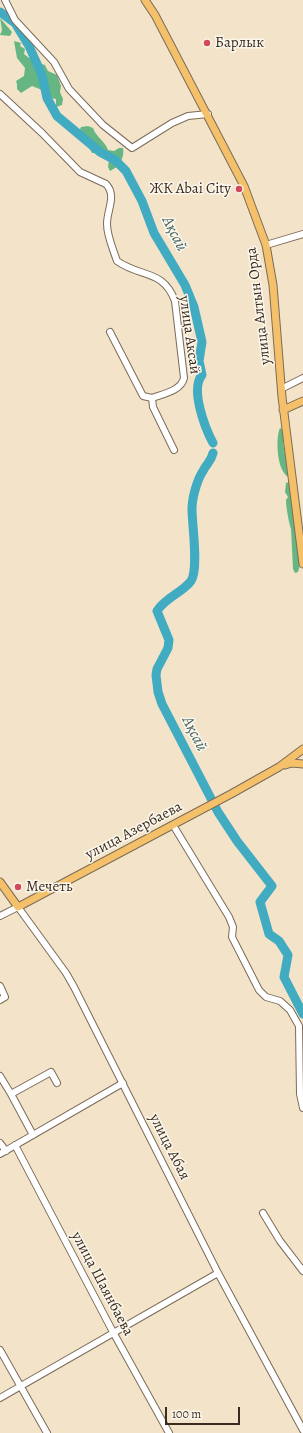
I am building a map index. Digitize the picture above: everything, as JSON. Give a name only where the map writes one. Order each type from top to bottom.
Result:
[{"type":"main road","name":"улица Алтын Орда","points":[[145,0],[155,15],[208,114],[244,186],[266,245],[273,285],[281,389],[303,564]]},
{"type":"main road","points":[[284,410],[303,401]]},
{"type":"main road","name":"улица Азербаева","points":[[18,907],[280,767],[303,749]]},
{"type":"main road","name":"улица Азербаева","points":[[280,767],[292,763],[303,764]]},
{"type":"main road","name":"улица Абая","points":[[0,882],[18,907]]},
{"type":"street","points":[[5,0],[15,20],[54,62],[69,89],[103,125],[132,148],[172,123],[188,116],[208,114]]},
{"type":"street","name":"улица Аксай","points":[[0,94],[42,133],[80,172],[106,184],[109,187],[112,196],[107,224],[117,261],[146,274],[160,278],[172,292],[175,301],[184,378],[179,387],[152,398]]},
{"type":"street","points":[[266,245],[303,234]]},
{"type":"street","points":[[110,332],[143,396],[152,398],[154,407],[174,450]]},
{"type":"street","points":[[281,389],[303,378]]},
{"type":"street","points":[[173,825],[229,917],[233,927],[232,937],[259,990],[266,997],[280,1001],[290,1010],[299,1026],[300,1094],[303,1108]]},
{"type":"street","name":"улица Азербаева","points":[[0,916],[18,907]]},
{"type":"street","name":"улица Абая","points":[[18,907],[66,973],[218,1273],[303,1430]]},
{"type":"street","points":[[0,986],[5,997],[0,1000]]},
{"type":"street","points":[[11,1094],[51,1072],[57,1083]]},
{"type":"street","points":[[0,1076],[33,1135]]},
{"type":"street","points":[[0,1143],[3,1152],[122,1083]]},
{"type":"street","name":"улица Шаянбаева","points":[[15,1145],[112,1332],[169,1433]]},
{"type":"street","points":[[263,1214],[280,1241],[303,1271]]},
{"type":"street","points":[[0,1398],[112,1332],[218,1273]]},
{"type":"street","points":[[0,1350],[47,1433]]},
{"type":"green space","points":[[0,18],[12,32],[10,36],[0,35],[2,30]]},
{"type":"green space","points":[[14,41],[21,43],[20,46],[25,49],[24,54],[33,61],[45,65],[48,71],[57,75],[61,86],[60,92],[63,99],[62,105],[56,107],[56,99],[45,97],[42,90],[32,86],[21,93],[17,89],[16,81],[24,76],[25,68],[17,58]]},
{"type":"green space","points":[[88,126],[93,128],[108,150],[114,151],[119,148],[123,148],[121,162],[110,171],[108,167],[109,160],[99,153],[92,153],[87,144],[80,140],[78,135],[81,127]]},
{"type":"green space","points":[[280,428],[283,430],[285,439],[283,443],[289,477],[282,469],[278,455],[278,433]]},
{"type":"green space","points":[[289,482],[298,538],[296,542],[300,565],[298,572],[295,573],[293,569],[291,529],[286,503],[288,497],[285,492],[286,483]]},
{"type":"waterway","name":"Ақсай","points":[[0,12],[15,23],[29,46],[42,75],[47,98],[57,116],[100,152],[115,160],[126,171],[142,201],[154,233],[185,285],[194,307],[202,342],[199,361],[202,375],[199,381],[198,399],[206,428],[213,443]]},
{"type":"waterway","name":"Ақсай","points":[[213,453],[199,479],[193,500],[192,509],[195,567],[191,581],[165,602],[157,611],[169,640],[168,648],[157,669],[156,675],[158,692],[162,704],[218,812],[237,841],[272,886],[260,902],[269,934],[279,941],[288,955],[284,977],[303,1014]]},
{"type":"place","name":"Барлык","points":[[207,43]]},
{"type":"place","name":"ЖК Abai City","points":[[239,189]]},
{"type":"place","name":"Мечеть","points":[[18,887]]}]
